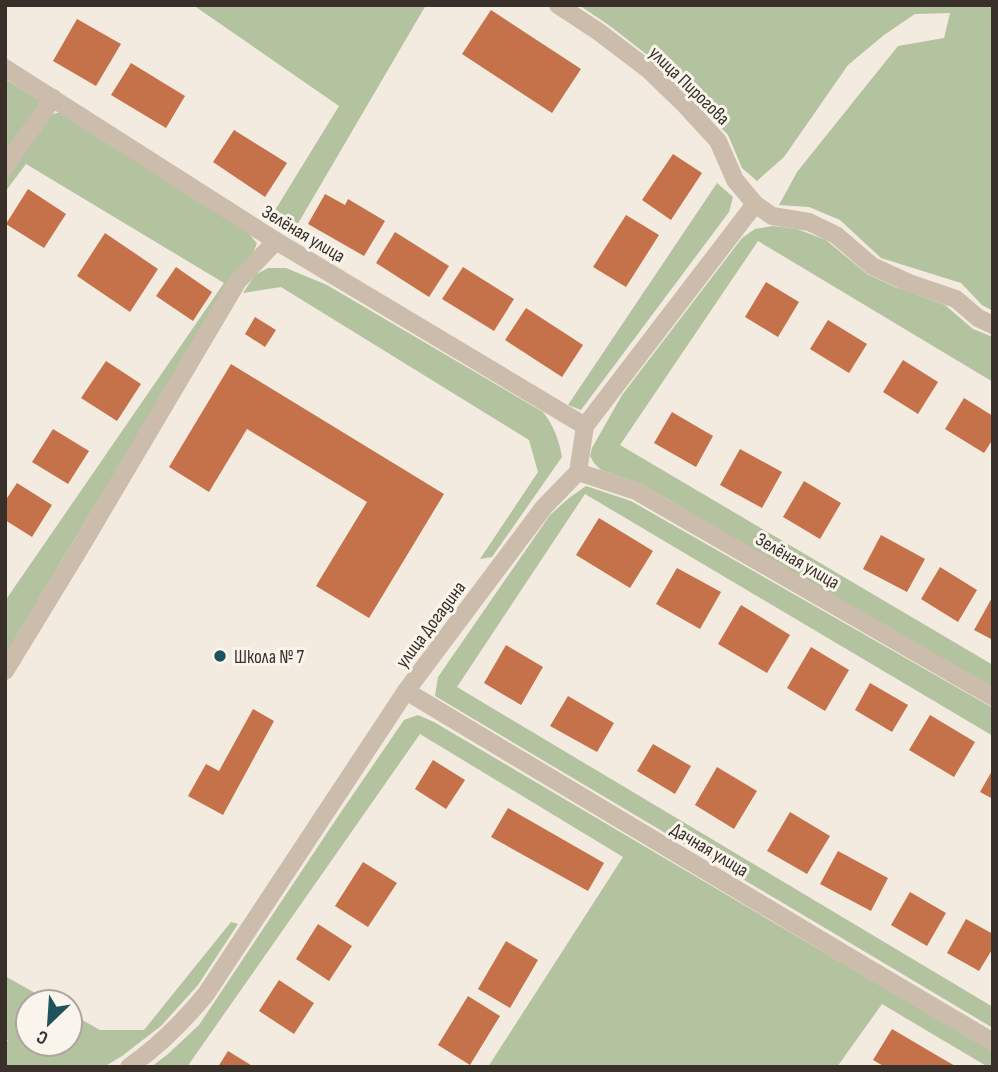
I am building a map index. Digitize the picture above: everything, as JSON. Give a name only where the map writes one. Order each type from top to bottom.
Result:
[{"type":"street","name":"улица Пирогова","points":[[558,5],[599,32],[649,71],[683,103],[719,141],[734,180],[755,204],[772,215],[808,222],[836,235],[872,266],[956,299],[978,318],[993,325]]},
{"type":"street","name":"Зелёная улица","points":[[5,68],[276,241],[584,426]]},
{"type":"street","points":[[5,167],[53,98]]},
{"type":"street","points":[[578,472],[584,426],[755,204]]},
{"type":"street","points":[[5,671],[238,281],[276,241]]},
{"type":"street","name":"Зелёная улица","points":[[578,472],[636,491],[993,697]]},
{"type":"street","name":"улица Догадина","points":[[129,1067],[165,1038],[206,994],[406,691],[544,507],[578,472]]},
{"type":"street","name":"Дачная улица","points":[[406,691],[993,1042]]},
{"type":"green space","points":[[193,5],[426,5],[293,232],[269,220],[339,106]]},
{"type":"green space","points":[[579,5],[993,5],[993,311],[982,305],[961,283],[881,258],[840,220],[809,207],[779,205],[797,172],[898,46],[944,38],[950,13],[915,14],[848,65],[784,157],[757,181],[742,168],[728,135],[659,64]]},
{"type":"green space","points":[[5,79],[41,101],[5,158]]},
{"type":"green space","points":[[65,111],[248,233],[257,243],[254,251],[235,273],[5,655],[5,601],[224,283],[26,164],[5,192],[5,176],[42,122],[53,114]]},
{"type":"green space","points":[[717,183],[733,197],[729,212],[581,410],[568,405]]},
{"type":"green space","points":[[773,226],[797,229],[826,240],[867,274],[945,305],[973,329],[993,337],[993,382],[758,241],[620,445],[993,665],[993,688],[773,565],[668,499],[639,483],[601,470],[590,456],[622,395],[742,238],[755,229]]},
{"type":"green space","points":[[268,268],[286,268],[327,285],[543,412],[556,433],[562,457],[492,557],[480,559],[538,472],[529,440],[281,287],[243,293],[255,275]]},
{"type":"green space","points":[[586,486],[631,501],[993,708],[993,736],[585,494],[457,687],[993,1007],[993,1028],[435,696],[438,677],[550,515]]},
{"type":"green space","points":[[418,715],[993,1052],[993,1067],[988,1067],[882,1004],[837,1067],[488,1067],[623,857],[420,734],[187,1067],[151,1067],[199,1025],[404,720]]},
{"type":"green space","points":[[231,922],[238,924],[198,985],[161,1026],[104,1067],[5,1067],[5,1046],[8,1040],[5,1038],[5,976],[26,988],[14,988],[14,1058],[84,1058],[84,1021],[100,1030],[144,1030]]},
{"type":"building","points":[[491,10],[581,69],[552,113],[462,54]]},
{"type":"building","points":[[77,19],[121,44],[96,86],[53,61]]},
{"type":"building","points":[[131,63],[185,96],[166,128],[111,95]]},
{"type":"building","points":[[234,130],[287,163],[265,197],[213,162]]},
{"type":"building","points":[[673,154],[702,173],[671,220],[642,200]]},
{"type":"building","points":[[28,189],[66,214],[44,248],[6,224]]},
{"type":"building","points":[[325,194],[345,205],[348,199],[385,221],[364,256],[308,224]]},
{"type":"building","points":[[626,215],[659,235],[626,287],[593,267]]},
{"type":"building","points":[[395,232],[449,266],[429,297],[376,263]]},
{"type":"building","points":[[105,233],[158,269],[130,312],[77,276]]},
{"type":"building","points":[[176,267],[212,292],[193,321],[156,296]]},
{"type":"building","points":[[463,267],[514,299],[494,331],[442,299]]},
{"type":"building","points":[[766,282],[799,302],[778,337],[745,317]]},
{"type":"building","points":[[526,308],[583,345],[562,377],[505,340]]},
{"type":"building","points":[[255,317],[276,330],[265,347],[245,334]]},
{"type":"building","points":[[828,320],[867,344],[849,373],[810,349]]},
{"type":"building","points":[[903,360],[938,382],[918,414],[883,392]]},
{"type":"building","points":[[106,361],[141,384],[117,421],[81,398]]},
{"type":"building","points":[[231,364],[444,494],[369,618],[316,586],[367,502],[247,429],[209,492],[169,467]]},
{"type":"building","points":[[964,398],[993,416],[993,439],[984,453],[945,429]]},
{"type":"building","points":[[672,412],[713,436],[696,467],[654,443]]},
{"type":"building","points":[[53,429],[89,451],[68,484],[32,462]]},
{"type":"building","points":[[740,449],[782,472],[762,508],[720,485]]},
{"type":"building","points":[[804,481],[841,503],[820,539],[783,517]]},
{"type":"building","points":[[17,483],[52,505],[32,537],[5,520],[5,501]]},
{"type":"building","points":[[599,518],[653,551],[630,588],[576,555]]},
{"type":"building","points":[[881,535],[925,559],[907,592],[863,569]]},
{"type":"building","points":[[940,567],[977,590],[958,622],[921,599]]},
{"type":"building","points":[[677,568],[721,592],[700,629],[656,604]]},
{"type":"building","points":[[993,596],[993,640],[974,630]]},
{"type":"building","points":[[741,605],[790,635],[767,673],[718,644]]},
{"type":"building","points":[[506,645],[543,667],[521,705],[484,683]]},
{"type":"building","points":[[811,647],[849,670],[825,711],[787,688]]},
{"type":"building","points":[[870,683],[908,705],[892,732],[855,710]]},
{"type":"building","points":[[568,696],[614,723],[597,752],[550,726]]},
{"type":"building","points":[[253,709],[274,721],[223,815],[188,796],[206,764],[219,771]]},
{"type":"building","points":[[930,715],[975,742],[954,777],[909,750]]},
{"type":"building","points":[[653,744],[691,766],[675,794],[637,771]]},
{"type":"building","points":[[433,760],[465,780],[446,809],[415,789]]},
{"type":"building","points":[[717,767],[757,791],[734,829],[695,805]]},
{"type":"building","points":[[993,769],[993,799],[980,792]]},
{"type":"building","points":[[508,808],[604,863],[588,891],[491,837]]},
{"type":"building","points":[[790,812],[830,836],[807,874],[767,851]]},
{"type":"building","points":[[838,851],[888,878],[871,911],[820,884]]},
{"type":"building","points":[[363,862],[397,883],[368,927],[335,906]]},
{"type":"building","points":[[910,892],[946,913],[927,946],[891,925]]},
{"type":"building","points":[[966,919],[993,934],[993,948],[979,971],[947,953]]},
{"type":"building","points":[[318,924],[352,946],[329,981],[296,959]]},
{"type":"building","points":[[506,941],[538,960],[510,1008],[478,989]]},
{"type":"building","points":[[279,980],[314,1003],[294,1034],[259,1011]]},
{"type":"building","points":[[468,996],[500,1016],[470,1065],[438,1045]]},
{"type":"building","points":[[892,1029],[957,1067],[885,1067],[873,1060]]},
{"type":"building","points":[[228,1051],[254,1067],[218,1067]]},
{"type":"place","name":"Школа № 7","points":[[220,656]]}]
